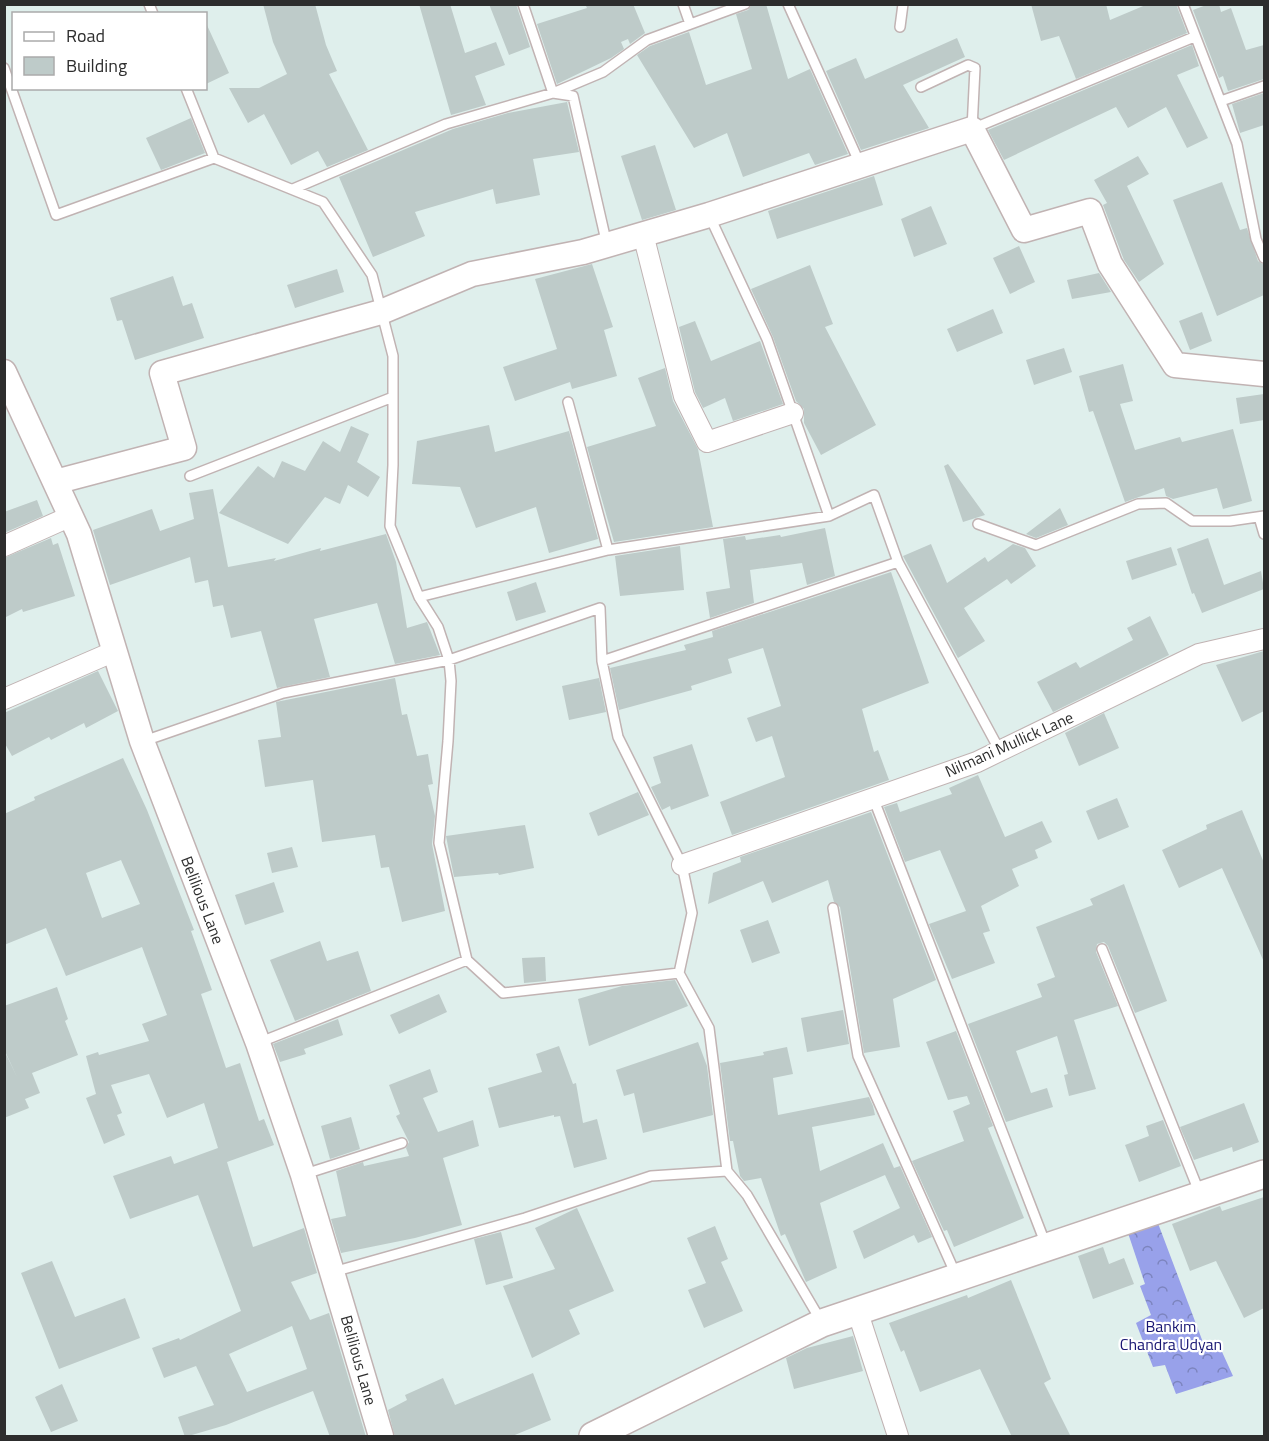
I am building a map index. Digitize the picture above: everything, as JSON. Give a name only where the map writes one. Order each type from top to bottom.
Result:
[{"type":"main road","points":[[593,1437],[822,1323],[1264,1174]]},
{"type":"street","points":[[55,482],[184,448],[162,373],[381,312],[472,274],[583,252],[709,215],[972,129],[1024,230],[1090,211],[1110,264],[1175,365],[1264,374]]},
{"type":"street","points":[[643,234],[684,396],[707,442],[792,413]]},
{"type":"street","name":"Belilious Lane","points":[[4,372],[80,534],[142,741],[258,1043],[303,1175],[381,1437]]},
{"type":"street","points":[[4,546],[71,516]]},
{"type":"street","name":"Nilmani Mullick Lane","points":[[682,865],[748,840],[874,800],[1000,751],[1199,654],[1264,639]]},
{"type":"street","points":[[4,699],[115,651]]},
{"type":"street","points":[[857,1310],[898,1437]]},
{"type":"lane","points":[[523,4],[553,93]]},
{"type":"lane","points":[[683,4],[690,24]]},
{"type":"lane","points":[[293,189],[446,124],[553,93],[603,72],[647,40],[745,4]]},
{"type":"lane","points":[[788,4],[858,164],[871,161]]},
{"type":"lane","points":[[900,27],[903,4]]},
{"type":"lane","points":[[1183,4],[1237,144],[1256,239],[1264,258]]},
{"type":"lane","points":[[921,87],[968,65],[975,68],[972,129],[1194,37]]},
{"type":"lane","points":[[4,68],[56,214],[214,158],[323,202],[372,275],[393,356],[390,526],[419,597],[438,627],[449,660],[449,721],[439,843],[467,960],[503,993],[679,973]]},
{"type":"lane","points":[[1221,101],[1264,86]]},
{"type":"lane","points":[[187,90],[214,158]]},
{"type":"lane","points":[[553,93],[573,96],[607,245]]},
{"type":"lane","points":[[709,215],[767,339],[829,516]]},
{"type":"lane","points":[[190,476],[393,397]]},
{"type":"lane","points":[[568,402],[608,550]]},
{"type":"lane","points":[[419,597],[608,550],[829,516],[874,495],[898,562],[1000,751]]},
{"type":"lane","points":[[978,524],[1036,545],[1138,504],[1166,503],[1192,521],[1230,521],[1262,516],[1264,534]]},
{"type":"lane","points":[[602,661],[898,562]]},
{"type":"lane","points":[[142,741],[283,693],[449,660],[600,608],[602,661],[618,737],[682,865],[692,913],[679,973],[709,1028],[727,1171],[747,1195],[822,1323]]},
{"type":"lane","points":[[874,800],[1047,1248]]},
{"type":"lane","points":[[832,908],[858,1056],[958,1278]]},
{"type":"lane","points":[[1102,949],[1200,1195]]},
{"type":"lane","points":[[258,1043],[467,960]]},
{"type":"lane","points":[[303,1175],[402,1143]]},
{"type":"lane","points":[[333,1272],[525,1218],[651,1176],[727,1171]]},
{"type":"green space","name":"Bankim Chandra Udyan","points":[[1156,1218],[1204,1345],[1218,1343],[1233,1376],[1176,1394],[1165,1365],[1153,1367],[1136,1323],[1151,1315],[1140,1286],[1145,1284],[1127,1230]]},
{"type":"building","points":[[263,4],[315,4],[326,45],[337,71],[329,74],[368,150],[327,167],[318,151],[291,165],[264,114],[248,123],[229,88],[259,88],[287,74],[273,42]]},
{"type":"building","points":[[419,4],[450,4],[465,53],[496,42],[505,65],[475,76],[486,105],[451,115]]},
{"type":"building","points":[[489,4],[516,4],[530,47],[509,55]]},
{"type":"building","points":[[585,4],[633,4],[645,33],[630,44],[628,39],[621,42],[624,49],[611,58],[557,84],[537,24],[587,8]]},
{"type":"building","points":[[752,4],[766,4],[788,79],[810,69],[848,154],[815,165],[809,153],[743,177],[727,133],[694,148],[637,55],[650,46],[689,32],[706,85],[752,69],[736,14],[748,10]]},
{"type":"building","points":[[1031,4],[1106,4],[1110,20],[1148,4],[1176,4],[1187,33],[1076,79],[1059,36],[1041,41]]},
{"type":"building","points":[[1209,4],[1219,4],[1221,12],[1231,8],[1246,50],[1264,45],[1264,79],[1228,91],[1223,76],[1219,78],[1193,10]]},
{"type":"building","points":[[207,25],[229,73],[207,84]]},
{"type":"building","points":[[957,38],[965,57],[903,85],[929,128],[861,150],[826,71],[856,58],[865,79]]},
{"type":"building","points":[[1192,45],[1199,66],[1177,75],[1208,138],[1187,148],[1166,107],[1128,128],[1116,107],[1004,160],[988,130]]},
{"type":"building","points":[[1264,93],[1264,125],[1240,133],[1232,104]]},
{"type":"building","points":[[567,102],[579,152],[533,159],[540,195],[496,204],[493,189],[415,212],[425,236],[373,257],[339,177],[453,129],[508,113]]},
{"type":"building","points":[[191,118],[205,153],[161,170],[146,138]]},
{"type":"building","points":[[655,145],[676,210],[642,220],[621,156]]},
{"type":"building","points":[[1138,156],[1149,174],[1127,186],[1164,264],[1139,282],[1124,260],[1103,205],[1107,203],[1094,180]]},
{"type":"building","points":[[874,176],[883,205],[777,239],[768,211]]},
{"type":"building","points":[[1222,182],[1240,230],[1247,228],[1258,261],[1264,265],[1264,295],[1217,316],[1173,200]]},
{"type":"building","points":[[931,206],[947,244],[914,257],[901,219]]},
{"type":"building","points":[[1019,246],[1035,282],[1010,294],[993,258]]},
{"type":"building","points":[[592,264],[613,327],[604,330],[617,376],[572,389],[570,382],[515,401],[503,367],[557,349],[535,279]]},
{"type":"building","points":[[810,265],[833,324],[825,327],[876,425],[821,455],[804,423],[804,409],[796,401],[773,337],[751,289]]},
{"type":"building","points":[[337,269],[344,292],[295,308],[287,285]]},
{"type":"building","points":[[1099,273],[1111,292],[1072,299],[1067,280]]},
{"type":"building","points":[[173,276],[183,306],[192,303],[204,338],[135,360],[122,320],[117,321],[110,298]]},
{"type":"building","points":[[993,309],[1003,333],[957,352],[947,329]]},
{"type":"building","points":[[1202,312],[1212,341],[1190,350],[1179,321]]},
{"type":"building","points":[[695,321],[711,361],[760,341],[783,404],[733,421],[725,398],[703,408],[695,392],[679,327]]},
{"type":"building","points":[[1064,348],[1072,372],[1034,385],[1026,360]]},
{"type":"building","points":[[1123,364],[1133,401],[1120,404],[1135,450],[1180,437],[1182,442],[1233,429],[1252,501],[1223,509],[1217,488],[1173,499],[1166,496],[1164,488],[1125,502],[1093,411],[1089,412],[1079,376]]},
{"type":"building","points":[[665,368],[673,401],[698,449],[713,527],[614,542],[587,447],[656,426],[638,378]]},
{"type":"building","points":[[1264,394],[1264,420],[1240,424],[1236,398]]},
{"type":"building","points":[[489,425],[495,452],[569,431],[598,539],[549,553],[536,507],[476,528],[460,487],[412,484],[417,441]]},
{"type":"building","points":[[351,426],[369,434],[357,462],[380,477],[368,497],[348,485],[340,504],[325,497],[288,544],[219,513],[258,466],[274,478],[282,461],[305,471],[323,441],[340,452]]},
{"type":"building","points":[[948,464],[985,515],[963,522],[944,466]]},
{"type":"building","points":[[213,489],[228,567],[276,558],[274,561],[386,534],[396,562],[407,628],[427,622],[440,655],[395,664],[377,603],[314,619],[330,677],[277,688],[261,631],[231,638],[223,605],[213,607],[208,580],[195,583],[190,557],[110,585],[93,530],[152,509],[160,531],[194,519],[189,493]]},
{"type":"building","points":[[37,500],[43,516],[4,533],[4,512]]},
{"type":"building","points":[[1060,508],[1068,525],[1036,538],[1026,534]]},
{"type":"building","points":[[825,528],[835,576],[807,585],[802,563],[750,570],[754,603],[710,618],[706,592],[730,588],[723,539],[745,536],[746,540],[780,535],[781,537]]},
{"type":"building","points":[[51,538],[53,545],[58,543],[75,596],[23,612],[22,609],[4,618],[4,558]]},
{"type":"building","points":[[1208,538],[1224,585],[1261,571],[1264,589],[1202,613],[1194,593],[1192,594],[1177,549]]},
{"type":"building","points":[[931,544],[947,583],[985,557],[988,562],[1013,544],[1025,548],[1036,566],[1011,584],[1007,579],[964,608],[985,641],[958,658],[903,556]]},
{"type":"building","points":[[680,546],[684,590],[620,596],[615,556]]},
{"type":"building","points":[[1171,547],[1177,565],[1132,580],[1126,561]]},
{"type":"building","points":[[891,572],[929,683],[862,709],[874,752],[878,750],[889,780],[732,835],[720,802],[785,777],[772,736],[756,742],[747,718],[781,706],[763,648],[728,659],[732,673],[691,686],[692,690],[619,710],[610,668],[686,650],[684,645],[713,637],[712,631]]},
{"type":"building","points":[[536,582],[546,612],[516,621],[507,592]]},
{"type":"building","points":[[1150,616],[1169,655],[1053,712],[1037,682],[1076,662],[1080,668],[1133,640],[1127,628]]},
{"type":"building","points":[[1264,651],[1264,711],[1242,722],[1216,665]]},
{"type":"building","points":[[98,671],[118,711],[86,728],[84,723],[51,740],[49,737],[12,756],[4,742],[4,713]]},
{"type":"building","points":[[395,678],[402,715],[407,714],[417,756],[428,754],[433,784],[428,785],[435,816],[432,844],[445,911],[402,922],[389,867],[381,868],[375,835],[322,842],[313,780],[265,787],[258,740],[281,737],[276,702]]},
{"type":"building","points":[[599,678],[606,712],[569,720],[562,686]]},
{"type":"building","points":[[1104,713],[1119,748],[1079,766],[1065,733]]},
{"type":"building","points":[[692,744],[709,796],[671,810],[670,806],[662,810],[651,787],[661,783],[653,757]]},
{"type":"building","points":[[123,758],[147,810],[194,930],[191,931],[212,990],[201,994],[226,1068],[240,1063],[259,1121],[264,1119],[274,1145],[227,1162],[253,1247],[304,1228],[317,1273],[291,1282],[310,1320],[329,1313],[366,1437],[330,1437],[313,1391],[226,1425],[185,1437],[178,1417],[214,1405],[196,1366],[164,1378],[152,1348],[179,1338],[180,1340],[241,1311],[198,1195],[130,1219],[113,1176],[171,1156],[174,1164],[218,1148],[204,1103],[167,1118],[149,1074],[111,1085],[122,1113],[117,1115],[125,1135],[104,1144],[86,1098],[96,1094],[86,1056],[98,1052],[99,1055],[149,1041],[142,1024],[167,1015],[142,947],[66,976],[46,928],[4,945],[4,814],[35,800],[34,797]],"holes":[[[121,860],[140,904],[102,918],[86,873]],[[292,1326],[307,1369],[247,1392],[229,1354]]]},
{"type":"building","points":[[978,775],[1005,837],[1042,821],[1052,842],[1035,850],[1038,858],[1012,869],[1019,886],[981,906],[990,931],[983,933],[995,963],[952,979],[929,924],[966,911],[940,850],[905,862],[884,807],[897,803],[900,812],[952,794],[949,788]]},
{"type":"building","points":[[638,792],[649,815],[598,836],[589,813]]},
{"type":"building","points":[[1117,798],[1129,827],[1098,840],[1086,811]]},
{"type":"building","points":[[1242,810],[1264,863],[1264,962],[1222,868],[1179,888],[1162,850],[1207,829],[1206,825]]},
{"type":"building","points":[[871,812],[936,980],[893,999],[900,1047],[864,1053],[840,907],[834,902],[828,880],[772,903],[763,881],[708,904],[713,873],[741,862],[740,857]]},
{"type":"building","points":[[525,825],[534,868],[499,875],[498,873],[454,877],[446,836]]},
{"type":"building","points":[[292,847],[298,867],[272,873],[267,853]]},
{"type":"building","points":[[274,882],[284,912],[245,925],[235,895]]},
{"type":"building","points":[[1124,884],[1167,1001],[1135,1013],[1108,946],[1104,942],[1097,944],[1096,952],[1118,1006],[1074,1020],[1096,1089],[1069,1096],[1064,1075],[1068,1074],[1057,1036],[1016,1051],[1031,1093],[1047,1088],[1053,1107],[1006,1122],[968,1024],[1042,997],[1037,984],[1055,977],[1036,927],[1093,905],[1090,899]]},
{"type":"building","points":[[768,920],[780,953],[752,963],[740,930]]},
{"type":"building","points":[[320,941],[327,961],[358,951],[371,991],[295,1021],[270,960]]},
{"type":"building","points":[[545,957],[546,981],[524,983],[522,958]]},
{"type":"building","points":[[675,980],[688,1006],[589,1046],[578,999],[622,986]]},
{"type":"building","points":[[57,987],[68,1019],[65,1021],[78,1055],[32,1073],[40,1093],[25,1099],[29,1108],[4,1118],[4,1050],[17,1077],[4,1049],[4,1006]]},
{"type":"building","points":[[439,994],[447,1012],[399,1034],[390,1015]]},
{"type":"building","points":[[843,1010],[849,1044],[807,1052],[801,1018]]},
{"type":"building","points":[[338,1019],[343,1035],[304,1049],[306,1054],[280,1062],[273,1044]]},
{"type":"building","points":[[956,1031],[993,1126],[988,1128],[1024,1218],[954,1247],[947,1230],[944,1231],[912,1161],[964,1141],[953,1111],[970,1104],[967,1096],[948,1100],[926,1042]]},
{"type":"building","points":[[698,1042],[707,1066],[713,1115],[643,1133],[634,1093],[624,1096],[616,1070]]},
{"type":"building","points":[[559,1046],[573,1084],[576,1083],[583,1123],[597,1119],[607,1159],[574,1168],[560,1116],[554,1117],[554,1115],[499,1128],[488,1088],[542,1072],[536,1054]]},
{"type":"building","points":[[787,1047],[793,1074],[773,1078],[778,1115],[869,1097],[873,1106],[875,1115],[812,1127],[820,1171],[883,1143],[894,1168],[900,1166],[932,1237],[918,1243],[914,1235],[864,1259],[853,1231],[900,1208],[885,1175],[820,1203],[837,1268],[806,1282],[785,1234],[781,1236],[761,1178],[744,1181],[740,1176],[733,1141],[730,1141],[720,1063],[764,1055],[763,1052]]},
{"type":"building","points":[[430,1069],[438,1092],[423,1098],[438,1132],[473,1120],[479,1146],[443,1158],[462,1225],[415,1238],[341,1253],[331,1219],[346,1216],[336,1171],[363,1162],[364,1166],[409,1156],[406,1148],[409,1142],[396,1116],[400,1114],[389,1085]]},
{"type":"building","points":[[1244,1103],[1259,1142],[1233,1152],[1232,1147],[1194,1160],[1180,1127]]},
{"type":"building","points":[[351,1117],[360,1149],[330,1159],[321,1126]]},
{"type":"building","points":[[1163,1120],[1181,1166],[1139,1182],[1125,1145],[1149,1136],[1146,1126]]},
{"type":"building","points":[[1264,1197],[1264,1308],[1244,1318],[1216,1261],[1190,1271],[1172,1224],[1220,1206],[1222,1211]]},
{"type":"building","points":[[577,1208],[614,1291],[569,1310],[580,1334],[532,1358],[503,1286],[555,1269],[535,1228]]},
{"type":"building","points":[[715,1226],[728,1259],[721,1262],[743,1311],[704,1328],[688,1290],[706,1283],[687,1238]]},
{"type":"building","points":[[501,1232],[513,1278],[486,1285],[474,1239]]},
{"type":"building","points":[[1103,1247],[1109,1264],[1124,1258],[1134,1284],[1093,1299],[1078,1256]]},
{"type":"building","points":[[52,1261],[75,1317],[125,1298],[140,1338],[59,1369],[21,1273]]},
{"type":"building","points":[[1011,1280],[1051,1379],[1044,1383],[1071,1437],[1012,1437],[980,1369],[920,1392],[904,1350],[901,1352],[889,1323],[967,1295],[968,1298]]},
{"type":"building","points":[[853,1336],[863,1371],[794,1389],[786,1358],[807,1348]]},
{"type":"building","points":[[533,1373],[551,1420],[510,1437],[395,1437],[388,1410],[407,1400],[405,1395],[443,1378],[455,1405]]},
{"type":"building","points":[[62,1384],[78,1421],[51,1432],[35,1397]]}]
